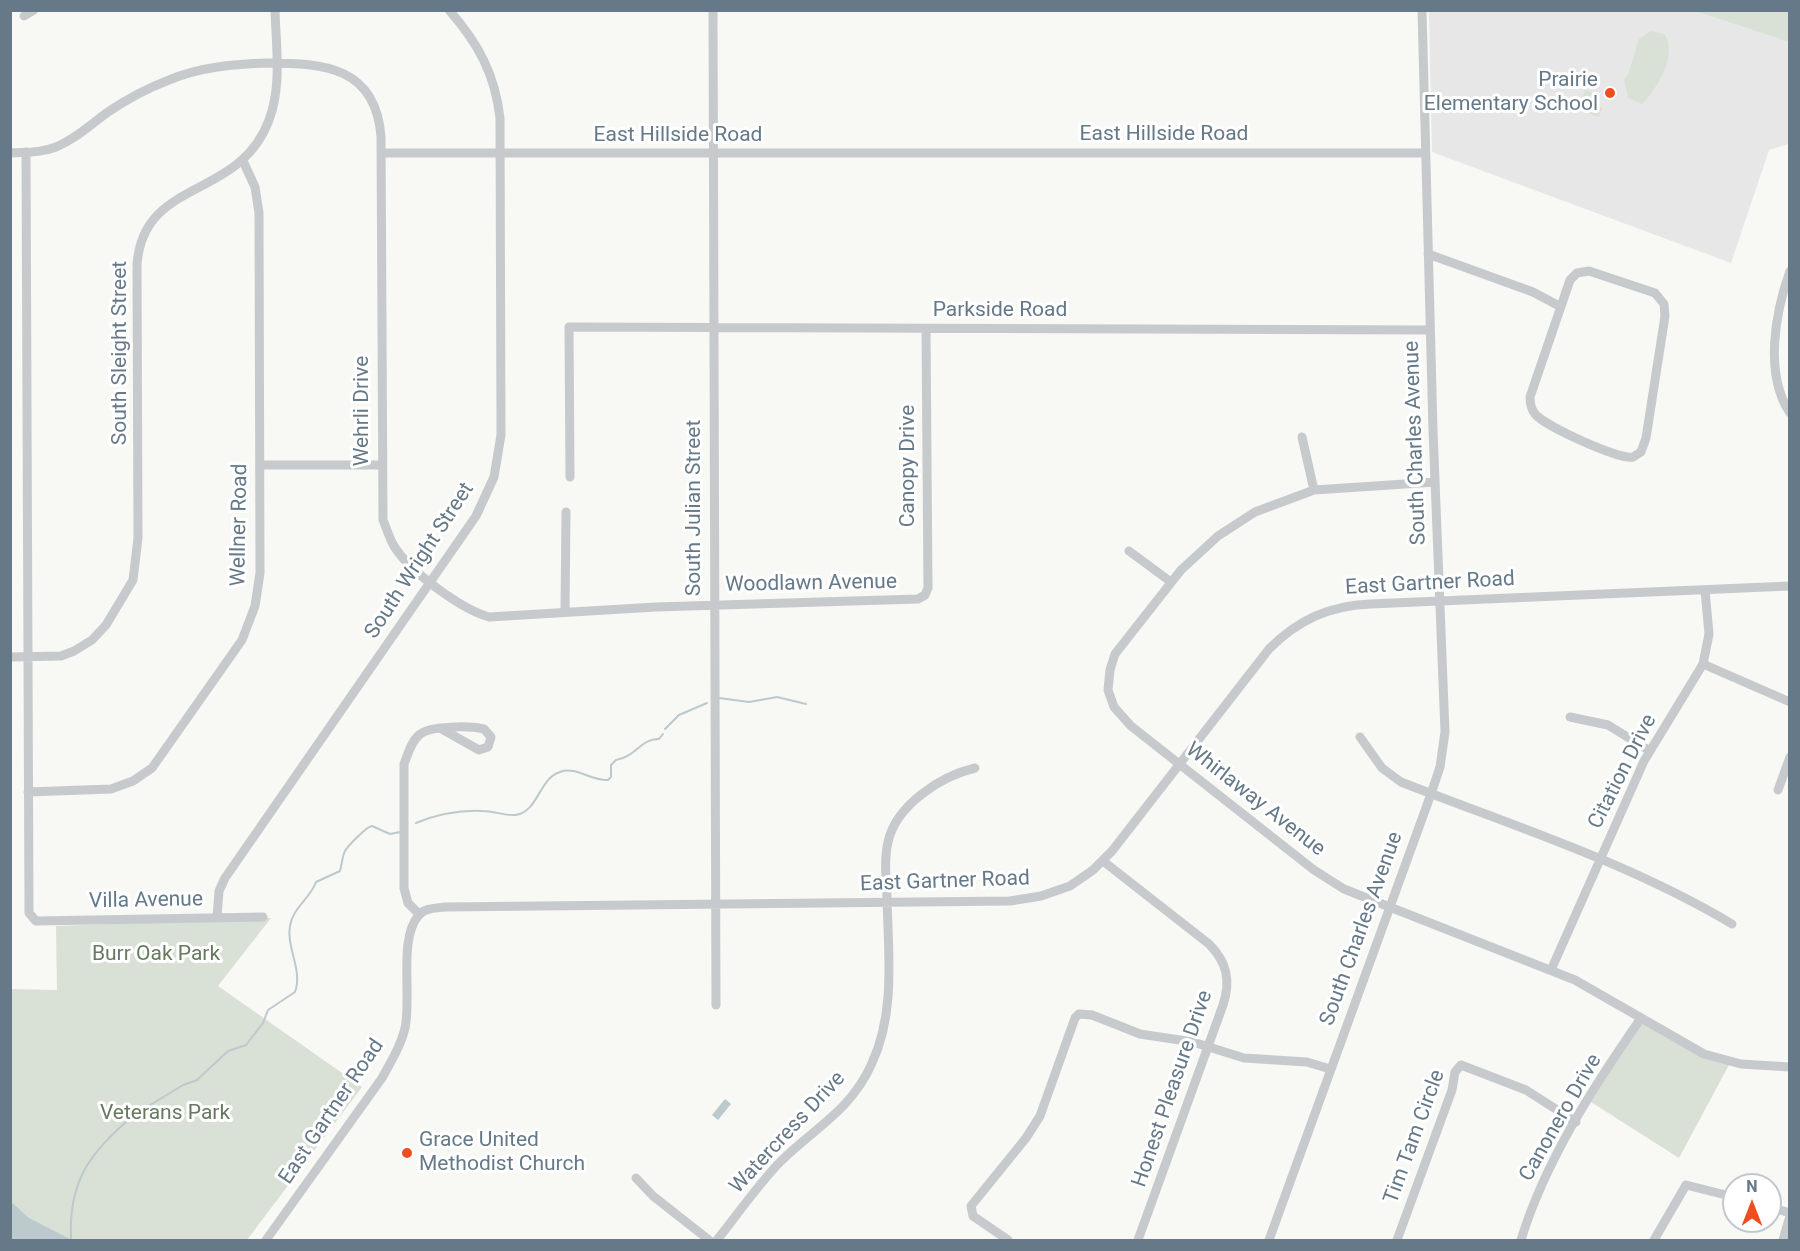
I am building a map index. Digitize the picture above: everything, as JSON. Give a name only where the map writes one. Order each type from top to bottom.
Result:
[{"type":"street","points":[[24,16],[34,10]]},
{"type":"street","name":"South Sleight Street","points":[[10,657],[61,656],[92,640],[106,625],[133,580],[138,538],[137,264],[140,244],[148,225],[161,210],[183,195],[214,181],[243,161],[256,146],[270,118],[276,85],[274,10]]},
{"type":"street","name":"South Wright Street","points":[[217,917],[219,891],[225,878],[485,500],[498,457],[501,402],[501,155],[498,98],[488,65],[466,29],[449,10]]},
{"type":"street","name":"South Julian Street","points":[[713,10],[716,1005]]},
{"type":"street","name":"South Charles Avenue","points":[[1269,1240],[1388,907],[1431,794],[1440,767],[1445,732],[1430,330],[1422,10]]},
{"type":"street","points":[[10,153],[57,146],[119,104],[170,79],[222,66],[277,63],[321,64],[338,70],[353,80],[371,100],[377,113],[382,153]]},
{"type":"street","points":[[26,152],[28,792]]},
{"type":"street","name":"East Hillside Road","points":[[382,153],[501,155],[1425,153]]},
{"type":"street","name":"Wehrli Drive","points":[[382,153],[382,507],[389,536],[402,557],[430,581],[474,611],[489,616]]},
{"type":"street","name":"Wellner Road","points":[[28,792],[111,789],[143,775],[162,757],[236,650],[250,622],[260,573],[259,213],[255,187],[243,161]]},
{"type":"street","points":[[1428,254],[1533,292],[1561,307]]},
{"type":"street","points":[[1589,271],[1650,291],[1659,296],[1664,304],[1665,316],[1646,438],[1641,452],[1633,457],[1617,456],[1557,428],[1533,413],[1530,397],[1561,307],[1573,277],[1589,271]]},
{"type":"street","points":[[1790,271],[1784,289],[1774,357],[1777,387],[1790,413]]},
{"type":"street","name":"Parkside Road","points":[[570,477],[569,327],[1430,330]]},
{"type":"street","name":"Canopy Drive","points":[[918,599],[925,595],[928,588],[926,329]]},
{"type":"street","points":[[1302,437],[1314,490]]},
{"type":"street","points":[[260,465],[381,465]]},
{"type":"street","name":"Whirlaway Avenue","points":[[1435,482],[1314,490],[1271,505],[1238,522],[1200,550],[1171,582],[1115,654],[1110,670],[1108,690],[1114,707],[1122,718],[1179,764],[1325,878],[1344,889],[1551,970],[1594,990],[1691,1048],[1718,1058],[1756,1066],[1790,1067]]},
{"type":"street","points":[[565,612],[566,512]]},
{"type":"street","points":[[1129,551],[1171,582]]},
{"type":"street","name":"East Gartner Road","points":[[266,1240],[382,1078],[396,1053],[406,1021],[409,937],[419,914],[430,908],[887,904],[1026,899],[1070,885],[1089,874],[1102,861],[1269,649],[1295,626],[1320,612],[1346,606],[1440,600],[1790,586]]},
{"type":"street","name":"Citation Drive","points":[[1551,970],[1650,751],[1703,664],[1709,634],[1705,590]]},
{"type":"street","name":"Woodlawn Avenue","points":[[489,616],[713,605],[918,599]]},
{"type":"street","points":[[1703,664],[1790,702]]},
{"type":"street","points":[[1570,717],[1608,725],[1650,751]]},
{"type":"street","points":[[419,914],[408,903],[404,888],[404,764],[410,747],[419,734],[440,728],[484,729],[488,732],[490,742],[488,747],[479,750],[440,728]]},
{"type":"street","points":[[1360,737],[1374,760],[1388,774],[1431,794],[1600,858],[1679,893],[1732,924]]},
{"type":"street","points":[[1778,790],[1790,757]]},
{"type":"street","name":"Watercress Drive","points":[[717,1240],[772,1170],[842,1109],[872,1065],[883,1034],[888,998],[886,853],[894,826],[911,806],[940,782],[958,772],[975,768]]},
{"type":"street","name":"Villa Avenue","points":[[28,792],[29,903],[32,918],[36,921],[263,917]]},
{"type":"street","name":"Honest Pleasure Drive","points":[[1102,861],[1209,944],[1223,962],[1228,978],[1227,991],[1208,1047],[1138,1240]]},
{"type":"street","points":[[1008,1240],[973,1216],[970,1206],[1019,1147],[1040,1116],[1075,1018],[1079,1014],[1092,1015],[1140,1034],[1193,1042],[1244,1058],[1307,1062],[1330,1069]]},
{"type":"street","name":"Canonero Drive","points":[[1521,1240],[1547,1175],[1576,1122],[1641,1018]]},
{"type":"street","name":"Tim Tam Circle","points":[[1398,1240],[1452,1090],[1455,1072],[1461,1065],[1526,1090],[1576,1122]]},
{"type":"street","points":[[636,1178],[652,1196],[709,1240]]},
{"type":"street","points":[[1654,1240],[1686,1185],[1722,1194]]},
{"type":"street","points":[[1783,1240],[1790,1214]]},
{"type":"shaded area","name":"Prairie Elementary School","points":[[1429,11],[1695,11],[1789,42],[1789,144],[1769,150],[1731,263],[1432,152]]},
{"type":"shaded area","points":[[725,1099],[731,1104],[718,1120],[712,1115]]},
{"type":"shaded area","points":[[10,1201],[29,1218],[72,1240],[11,1240]]},
{"type":"green space","points":[[1695,11],[1789,11],[1789,42]]},
{"type":"green space","points":[[1651,31],[1664,34],[1669,51],[1659,81],[1642,104],[1628,98],[1624,79],[1628,75],[1639,39]]},
{"type":"green space","points":[[1585,90],[1599,95],[1596,105],[1602,108],[1599,117],[1579,110]]},
{"type":"green space","name":"Veterans Park","points":[[271,918],[218,986],[362,1087],[247,1240],[11,1240],[11,989],[57,990],[56,926]]},
{"type":"green space","points":[[1642,1020],[1730,1063],[1679,1158],[1591,1102]]},
{"type":"waterway","points":[[719,698],[749,702],[777,697],[806,704]]},
{"type":"waterway","points":[[665,729],[679,715],[707,703]]},
{"type":"waterway","points":[[416,823],[457,812],[487,811],[511,815],[523,813],[534,802],[553,775],[572,771],[608,780],[611,777],[611,765],[616,760],[623,758],[648,741],[659,739],[663,734]]},
{"type":"waterway","points":[[142,1110],[183,1085],[197,1080],[228,1051],[246,1045],[263,1023],[268,1010],[295,992],[297,975],[290,942],[290,926],[294,914],[316,882],[340,871],[345,851],[369,827],[372,826],[390,834],[400,832]]},
{"type":"waterway","points":[[71,1240],[73,1201],[85,1169],[105,1142],[134,1115]]},
{"type":"place","name":"Prairie Elementary School","points":[[1610,93]]},
{"type":"place","name":"Grace United Methodist Church","points":[[407,1153]]},
{"type":"park label","name":"Burr Oak Park","points":[[156,955]]}]
